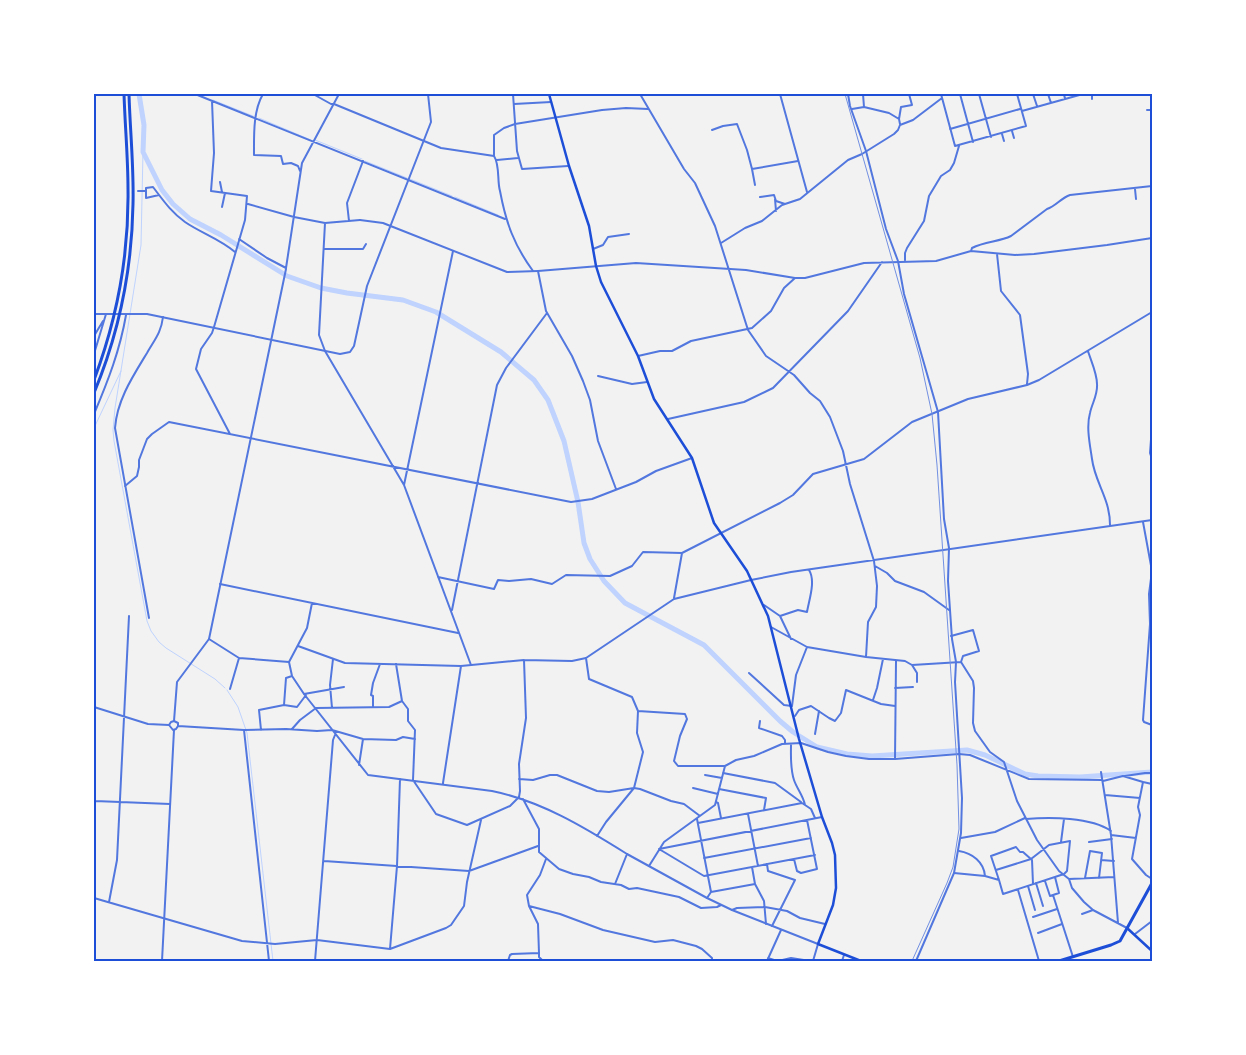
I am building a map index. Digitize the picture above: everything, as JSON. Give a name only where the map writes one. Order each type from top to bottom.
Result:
[{"type":"highway","points":[[94,380],[113,318],[124,261],[128,211],[128,172],[124,94]]},
{"type":"highway","points":[[94,393],[106,361],[127,276],[133,218],[129,94]]},
{"type":"highway","points":[[1059,961],[1120,941],[1152,883]]},
{"type":"main road","points":[[550,94],[555,119],[589,226],[596,266],[601,282],[638,356],[654,399],[692,458],[714,523],[747,571],[764,606],[771,627],[800,741],[822,817],[832,843],[836,866],[836,888],[833,905],[818,944],[861,961]]},
{"type":"main road","points":[[1127,928],[1152,952]]},
{"type":"street","points":[[195,94],[505,219]]},
{"type":"street","points":[[263,94],[259,101],[256,119],[254,155],[281,156],[283,164],[291,163],[298,166],[300,172]]},
{"type":"street","points":[[313,94],[331,104],[441,148],[494,156]]},
{"type":"street","points":[[94,707],[148,724],[169,725],[174,721],[177,682],[209,639],[286,269],[299,193],[302,163],[339,94]]},
{"type":"street","points":[[94,314],[147,314],[325,351],[344,354],[350,352],[354,346],[367,286],[431,122],[428,94]]},
{"type":"street","points":[[513,94],[518,158],[522,169],[569,166]]},
{"type":"street","points":[[640,94],[684,169],[695,183],[715,226],[748,330],[766,356],[791,371],[828,411],[842,451],[875,566],[877,586],[876,607],[868,622],[866,657]]},
{"type":"street","points":[[780,94],[807,192]]},
{"type":"street","points":[[848,94],[866,151],[886,229],[898,261],[904,294],[938,412],[944,519],[949,550],[948,581],[951,636],[956,662],[955,682],[960,754],[961,838],[954,873],[916,961]]},
{"type":"street","points":[[863,94],[864,107]]},
{"type":"street","points":[[721,244],[745,228],[762,221],[784,204],[800,199],[848,160],[894,134],[900,125],[901,107],[912,105],[909,94]]},
{"type":"street","points":[[941,94],[955,146],[1026,126],[1016,94]]},
{"type":"street","points":[[960,94],[973,142]]},
{"type":"street","points":[[979,94],[991,137]]},
{"type":"street","points":[[1033,94],[1037,107]]},
{"type":"street","points":[[1048,94],[1051,103]]},
{"type":"street","points":[[1064,94],[1065,99]]},
{"type":"street","points":[[950,130],[1083,94]]},
{"type":"street","points":[[1092,94],[1092,99]]},
{"type":"street","points":[[900,125],[913,120],[942,98]]},
{"type":"street","points":[[212,101],[214,153],[211,190],[247,196],[248,204],[214,327],[201,349],[196,369],[230,434]]},
{"type":"street","points":[[514,104],[551,102]]},
{"type":"street","points":[[852,109],[864,107],[883,111],[899,119]]},
{"type":"street","points":[[533,271],[517,248],[505,219],[498,182],[497,160],[494,156],[494,135],[504,128],[515,124],[602,110],[648,109]]},
{"type":"street","points":[[1147,110],[1152,110]]},
{"type":"street","points":[[712,130],[737,124],[747,150],[755,184]]},
{"type":"street","points":[[1012,131],[1014,138]]},
{"type":"street","points":[[1002,134],[1004,141]]},
{"type":"street","points":[[905,261],[907,248],[924,221],[929,196],[941,176],[950,170],[959,146]]},
{"type":"street","points":[[497,160],[518,158]]},
{"type":"street","points":[[752,169],[798,161]]},
{"type":"street","points":[[349,221],[347,203],[363,162]]},
{"type":"street","points":[[220,182],[222,192]]},
{"type":"street","points":[[971,251],[972,248],[980,244],[1011,236],[1070,194],[1152,186]]},
{"type":"street","points":[[159,195],[146,198],[146,188],[153,187],[159,195],[167,206],[183,221],[235,251]]},
{"type":"street","points":[[1135,188],[1136,199]]},
{"type":"street","points":[[138,191],[146,191]]},
{"type":"street","points":[[222,207],[226,193]]},
{"type":"street","points":[[760,197],[774,195],[776,201],[784,204]]},
{"type":"street","points":[[775,199],[776,211]]},
{"type":"street","points":[[248,204],[294,217],[325,223],[360,220],[375,221],[507,272],[651,264],[746,270],[795,278],[808,277],[864,263],[942,261],[971,251],[998,254],[1034,254],[1152,238]]},
{"type":"street","points":[[325,223],[320,335],[325,351],[404,484],[471,665]]},
{"type":"street","points":[[594,248],[604,246],[608,237],[629,234]]},
{"type":"street","points":[[239,239],[286,269]]},
{"type":"street","points":[[324,248],[363,249],[366,244]]},
{"type":"street","points":[[404,484],[453,251]]},
{"type":"street","points":[[998,254],[1001,291],[1020,315],[1028,374],[1027,385]]},
{"type":"street","points":[[666,419],[744,402],[773,388],[848,312],[882,262]]},
{"type":"street","points":[[538,271],[547,313],[572,356],[583,381],[590,400],[598,441],[616,489]]},
{"type":"street","points":[[638,356],[660,351],[672,351],[691,341],[748,330],[756,326],[771,311],[784,288],[795,278]]},
{"type":"street","points":[[438,577],[494,589],[498,580],[514,581],[531,578],[552,584],[566,575],[610,576],[632,566],[643,552],[682,553],[780,503],[792,495],[812,474],[864,459],[912,422],[968,399],[1027,385],[1152,312]]},
{"type":"street","points":[[452,612],[497,385],[506,368],[547,313]]},
{"type":"street","points":[[94,354],[106,314]]},
{"type":"street","points":[[94,414],[119,348],[127,314]]},
{"type":"street","points":[[149,618],[115,428],[116,411],[134,375],[159,334],[163,317]]},
{"type":"street","points":[[94,336],[104,320]]},
{"type":"street","points":[[1088,351],[1098,385],[1088,421],[1091,456],[1096,475],[1108,503],[1110,526]]},
{"type":"street","points":[[598,376],[632,384],[647,382]]},
{"type":"street","points":[[125,486],[137,476],[139,460],[148,439],[169,422],[571,502],[587,501],[636,482],[656,471],[692,458]]},
{"type":"street","points":[[1152,426],[1150,453],[1152,459]]},
{"type":"street","points":[[298,646],[345,663],[461,666],[524,660],[572,661],[586,658],[674,599],[751,580],[1152,520]]},
{"type":"street","points":[[1143,521],[1152,571],[1149,594],[1151,623],[1143,720],[1152,725]]},
{"type":"street","points":[[674,599],[682,553]]},
{"type":"street","points":[[875,566],[887,573],[895,581],[924,592],[950,610]]},
{"type":"street","points":[[780,616],[798,610],[807,612],[812,574],[809,570]]},
{"type":"street","points":[[220,584],[458,633]]},
{"type":"street","points":[[312,603],[307,628],[289,662],[292,676],[335,735],[368,775],[492,790],[537,803],[707,898],[732,910],[818,944],[812,961],[791,958],[778,961],[768,960],[781,930]]},
{"type":"street","points":[[764,606],[780,616],[791,639]]},
{"type":"street","points":[[109,902],[117,860],[129,616]]},
{"type":"street","points":[[771,627],[807,648],[905,661],[912,664],[961,662]]},
{"type":"street","points":[[951,636],[973,630],[979,651],[963,656],[961,662]]},
{"type":"street","points":[[209,639],[239,658],[289,662]]},
{"type":"street","points":[[749,673],[784,705],[792,706],[796,675],[807,648]]},
{"type":"street","points":[[230,688],[239,658]]},
{"type":"street","points":[[586,658],[589,679],[630,694],[638,711],[637,733],[643,752],[634,788],[597,836]]},
{"type":"street","points":[[332,659],[332,708]]},
{"type":"street","points":[[873,700],[883,659]]},
{"type":"street","points":[[396,664],[402,701],[408,709],[408,721],[415,730],[413,780],[436,814],[467,825],[510,806],[519,797],[519,764],[526,718],[524,660]]},
{"type":"street","points":[[895,758],[896,660]]},
{"type":"street","points":[[961,662],[973,681],[975,731],[990,752],[1004,762],[1025,818],[1044,850],[1059,871],[1069,879],[1072,888],[1084,902],[1093,910],[1127,928]]},
{"type":"street","points":[[373,707],[373,696],[371,695],[380,664]]},
{"type":"street","points":[[912,664],[917,673],[917,682]]},
{"type":"street","points":[[443,784],[461,666]]},
{"type":"street","points":[[284,705],[286,678],[292,676]]},
{"type":"street","points":[[260,730],[259,710],[284,705],[297,707],[305,694],[344,686]]},
{"type":"street","points":[[895,688],[913,687]]},
{"type":"street","points":[[795,716],[799,710],[806,706],[811,706],[834,721],[838,718],[846,690],[881,704],[895,706]]},
{"type":"street","points":[[292,729],[300,720],[316,708],[389,707],[402,701]]},
{"type":"street","points":[[638,711],[685,714],[687,719],[674,761],[678,766],[725,766],[736,760],[800,741],[828,752],[846,756],[895,758],[960,754],[978,757],[1029,779],[1102,780],[1152,773]]},
{"type":"street","points":[[815,734],[819,711]]},
{"type":"street","points":[[174,721],[178,723],[178,726]]},
{"type":"street","points":[[760,721],[759,728],[782,736],[785,744]]},
{"type":"street","points":[[169,725],[174,730]]},
{"type":"street","points":[[162,961],[174,730],[178,726],[244,730],[332,730],[363,740],[367,738],[396,740],[403,737],[415,739]]},
{"type":"street","points":[[244,730],[270,944],[270,961]]},
{"type":"street","points":[[315,961],[331,761],[335,735]]},
{"type":"street","points":[[359,765],[363,740]]},
{"type":"street","points":[[791,744],[793,776],[803,795],[805,805]]},
{"type":"street","points":[[649,866],[664,842],[716,805],[725,766]]},
{"type":"street","points":[[1102,772],[1112,835],[1118,923]]},
{"type":"street","points":[[723,773],[775,784],[811,809],[815,818]]},
{"type":"street","points":[[519,779],[533,780],[557,775],[597,791],[616,792],[634,788],[684,804],[700,816]]},
{"type":"street","points":[[705,775],[722,778]]},
{"type":"street","points":[[1123,776],[1152,784]]},
{"type":"street","points":[[390,949],[400,779]]},
{"type":"street","points":[[1143,782],[1138,807],[1140,815],[1132,859],[1152,879]]},
{"type":"street","points":[[693,788],[718,794]]},
{"type":"street","points":[[719,789],[766,798],[764,810]]},
{"type":"street","points":[[1105,795],[1140,798]]},
{"type":"street","points":[[523,799],[539,829],[538,846],[541,854],[558,869],[622,885],[629,889],[638,888],[679,898],[701,908],[717,908],[721,905]]},
{"type":"street","points":[[94,833],[95,800],[170,804]]},
{"type":"street","points":[[716,802],[718,803],[721,818]]},
{"type":"street","points":[[698,823],[802,803]]},
{"type":"street","points":[[748,813],[758,866]]},
{"type":"street","points":[[659,850],[822,817]]},
{"type":"street","points":[[697,818],[711,892],[707,898]]},
{"type":"street","points":[[961,838],[995,832],[1025,818],[1080,820],[1102,825],[1111,831]]},
{"type":"street","points":[[1061,842],[1064,819]]},
{"type":"street","points":[[94,898],[242,941],[270,944],[317,940],[390,949],[436,933],[451,925],[464,906],[469,871],[481,820]]},
{"type":"street","points":[[794,859],[796,871],[801,873],[817,869],[807,820]]},
{"type":"street","points":[[1112,835],[1136,838]]},
{"type":"street","points":[[704,858],[811,838]]},
{"type":"street","points":[[1089,842],[1112,839]]},
{"type":"street","points":[[996,870],[1031,859],[1049,845],[1070,841],[1067,871],[1064,874],[1045,881],[1035,884],[1028,886],[1018,890],[1004,894],[991,856],[1016,847],[1031,859],[1034,863],[1035,884],[1043,906]]},
{"type":"street","points":[[324,861],[469,871],[538,846]]},
{"type":"street","points":[[659,850],[704,876],[815,855]]},
{"type":"street","points":[[959,851],[967,852],[978,860],[985,871],[985,876]]},
{"type":"street","points":[[1086,878],[1090,852],[1102,853],[1099,878]]},
{"type":"street","points":[[615,884],[627,854]]},
{"type":"street","points":[[543,961],[539,952],[538,924],[529,906],[527,894],[537,881],[546,859]]},
{"type":"street","points":[[1100,860],[1114,861]]},
{"type":"street","points":[[767,864],[768,871],[795,880],[772,926]]},
{"type":"street","points":[[752,867],[755,884],[764,901],[766,924]]},
{"type":"street","points":[[954,873],[985,876],[999,880]]},
{"type":"street","points":[[1045,881],[1050,896],[1059,893],[1055,877]]},
{"type":"street","points":[[1069,879],[1115,877]]},
{"type":"street","points":[[711,892],[755,884]]},
{"type":"street","points":[[1028,886],[1035,910]]},
{"type":"street","points":[[1018,890],[1039,961]]},
{"type":"street","points":[[1053,895],[1073,957]]},
{"type":"street","points":[[529,906],[560,914],[603,930],[655,942],[673,940],[696,946],[712,958],[712,961]]},
{"type":"street","points":[[732,910],[748,907],[765,907],[826,924]]},
{"type":"street","points":[[1033,917],[1057,909]]},
{"type":"street","points":[[1082,914],[1093,910]]},
{"type":"street","points":[[1135,934],[1152,920]]},
{"type":"street","points":[[1038,932],[1062,924]]},
{"type":"street","points":[[508,961],[512,954],[539,952]]},
{"type":"street","points":[[842,961],[844,955]]},
{"type":"waterway","points":[[139,94],[144,125],[143,152],[162,190],[173,204],[190,219],[221,235],[287,276],[321,288],[403,300],[436,312],[501,352],[534,380],[548,400],[564,441],[578,502],[584,543],[590,559],[604,581],[625,603],[704,645],[793,732],[817,747],[847,754],[872,756],[967,750],[985,755],[1025,774],[1038,776],[1080,777],[1152,772]]},
{"type":"waterway","points":[[213,100],[253,116]]},
{"type":"waterway","points":[[259,118],[311,140]]},
{"type":"waterway","points":[[315,140],[362,159]]},
{"type":"waterway","points":[[143,152],[141,245],[115,408],[114,441],[147,621],[151,631],[166,648],[215,679],[225,688]]},
{"type":"waterway","points":[[365,161],[407,178]]},
{"type":"waterway","points":[[410,179],[452,196]]},
{"type":"waterway","points":[[455,197],[498,215]]},
{"type":"waterway","points":[[94,428],[121,371]]},
{"type":"waterway","points":[[227,690],[238,707],[247,733],[273,961]]},
{"type":"railway","points":[[845,94],[920,358],[932,414],[937,465],[957,765],[959,829],[953,867],[912,961]]}]
